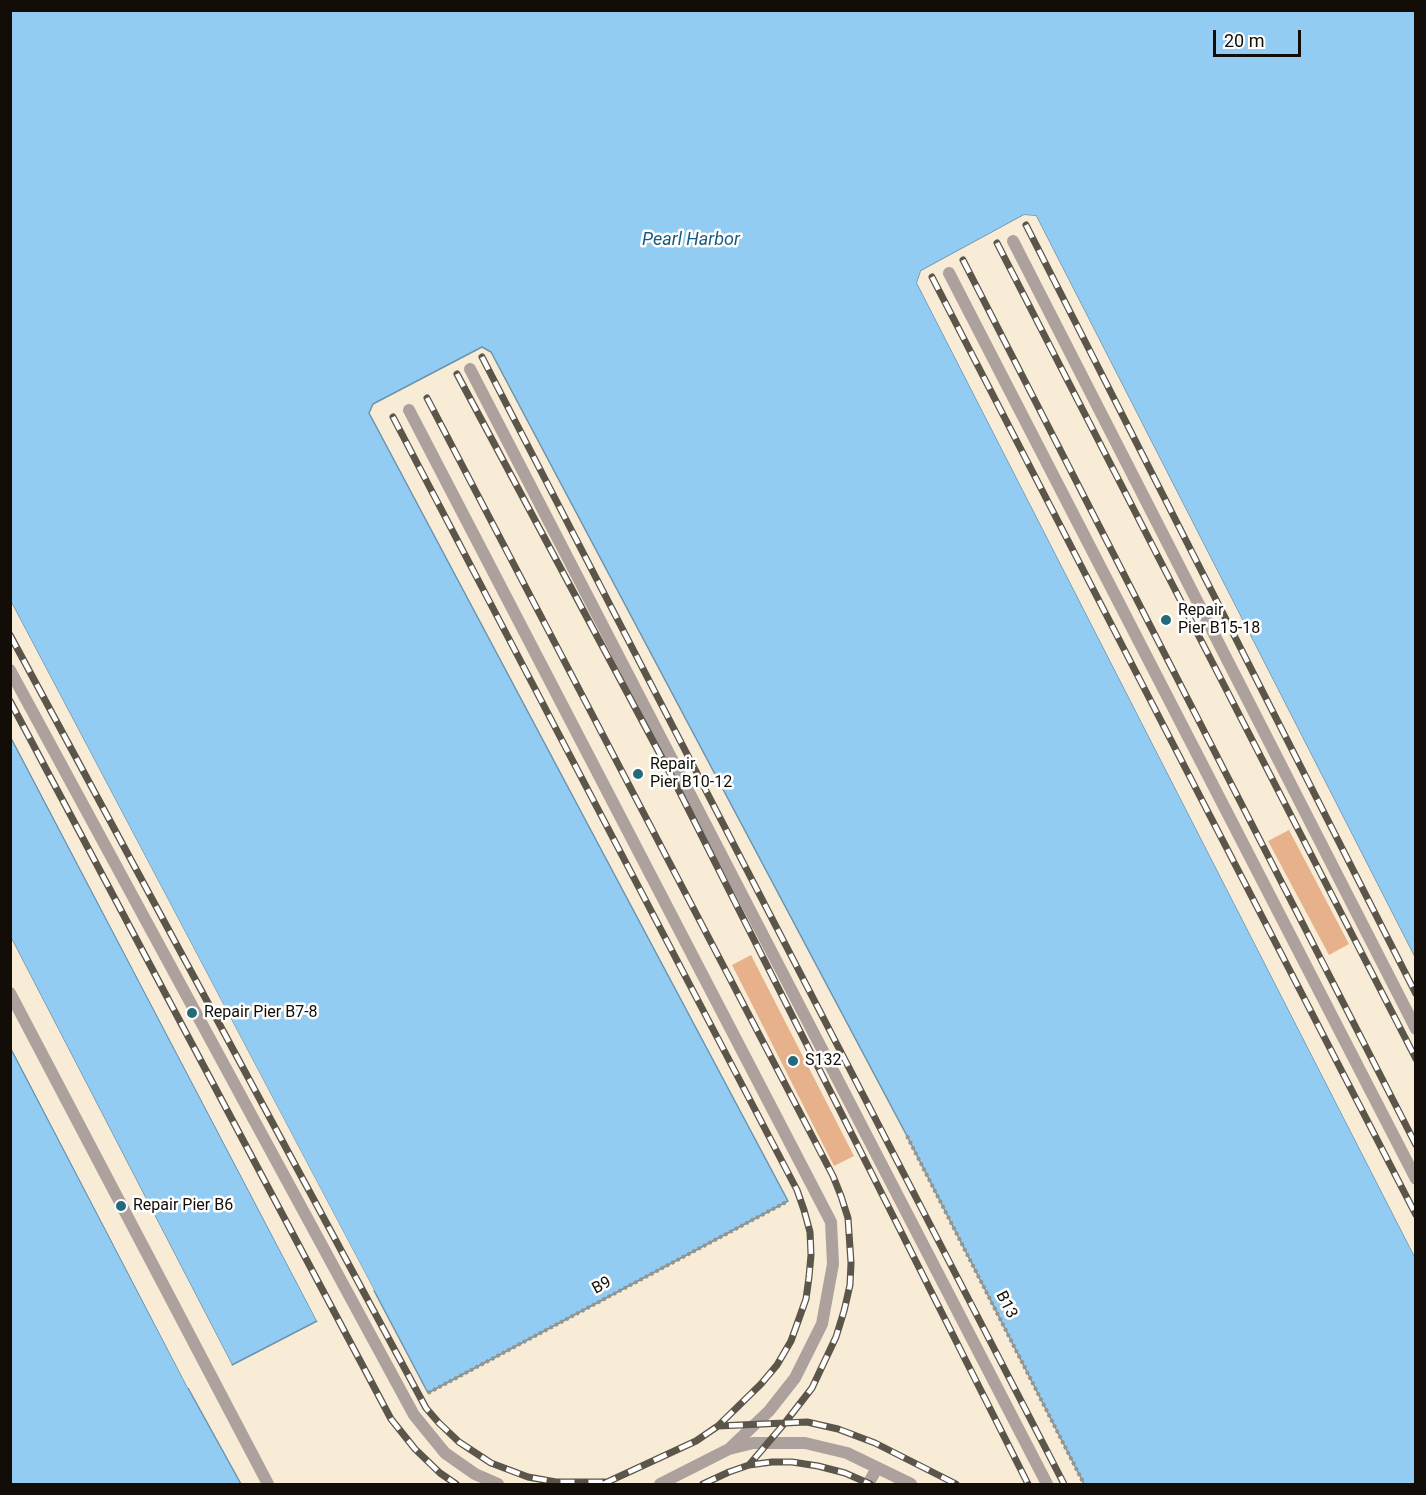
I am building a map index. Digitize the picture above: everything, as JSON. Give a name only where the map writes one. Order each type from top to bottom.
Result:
[{"type":"lane","points":[[1013,241],[1416,1029]]},
{"type":"lane","points":[[949,273],[1416,1179]]},
{"type":"lane","points":[[470,369],[1047,1485]]},
{"type":"lane","points":[[409,410],[831,1222],[833,1264],[822,1324],[795,1378],[769,1411],[729,1449]]},
{"type":"lane","points":[[10,670],[414,1415],[445,1453],[475,1474],[498,1485]]},
{"type":"lane","points":[[10,993],[268,1485]]},
{"type":"lane","points":[[660,1485],[729,1449],[753,1443],[805,1443],[847,1453],[911,1485]]},
{"type":"lane","points":[[868,1485],[877,1467]]},
{"type":"path","name":"B13","points":[[907,1136],[1084,1485]]},
{"type":"path","name":"B9","points":[[428,1393],[788,1201]]},
{"type":"water","name":"Pearl Harbor","points":[[10,11],[1415,11],[1415,958],[1036,216],[1024,215],[921,271],[917,283],[1415,1257],[1415,1484],[1084,1484],[907,1136],[491,352],[482,347],[373,404],[369,413],[788,1201],[428,1393],[11,602]]},
{"type":"water","points":[[10,736],[317,1321],[232,1365],[11,938]]},
{"type":"water","points":[[10,1047],[188,1388],[241,1484],[11,1484]]},
{"type":"pier","points":[[1024,215],[1036,216],[1416,961],[1034,219],[1025,218],[924,273],[920,283],[1416,1251],[1415,1257],[917,283],[921,271]]},
{"type":"pier","points":[[11,602],[374,1290],[372,1292],[10,608]]},
{"type":"pier","points":[[10,733],[13,735],[320,1320],[317,1321]]},
{"type":"pier","points":[[11,938],[232,1365],[230,1366],[10,944]]},
{"type":"pier","points":[[10,1044],[13,1045],[191,1387],[188,1388]]},
{"type":"building","points":[[1289,830],[1349,944],[1329,955],[1268,841]]},
{"type":"building","name":"S132","points":[[751,955],[854,1156],[834,1166],[732,965]]},
{"type":"railway","points":[[1026,225],[1416,994]]},
{"type":"railway","points":[[997,243],[1416,1059]]},
{"type":"railway","points":[[963,260],[1416,1145]]},
{"type":"railway","points":[[932,277],[1416,1215]]},
{"type":"railway","points":[[482,357],[1064,1484]]},
{"type":"railway","points":[[457,374],[670,773],[1028,1484]]},
{"type":"railway","points":[[427,398],[833,1176],[848,1218],[850,1285],[836,1337],[812,1388],[749,1465]]},
{"type":"railway","points":[[393,417],[797,1190],[804,1210],[810,1232],[809,1277],[806,1299],[791,1341],[777,1365],[761,1384],[718,1426]]},
{"type":"railway","points":[[10,635],[426,1408],[459,1442],[491,1463],[528,1477],[556,1482],[607,1482]]},
{"type":"railway","points":[[10,701],[391,1419],[415,1449],[440,1473],[456,1484]]},
{"type":"railway","points":[[603,1484],[696,1441],[718,1426],[807,1422],[838,1429],[875,1443],[956,1484]]},
{"type":"railway","points":[[703,1484],[749,1465],[772,1462],[818,1466],[845,1473],[870,1484]]},
{"type":"place","name":"Repair Pier B15-18","points":[[1166,620]]},
{"type":"place","name":"Repair Pier B10-12","points":[[638,774]]},
{"type":"place","name":"Repair Pier B7-8","points":[[192,1013]]},
{"type":"place","name":"S132","points":[[793,1061]]},
{"type":"place","name":"Repair Pier B6","points":[[121,1206]]}]
